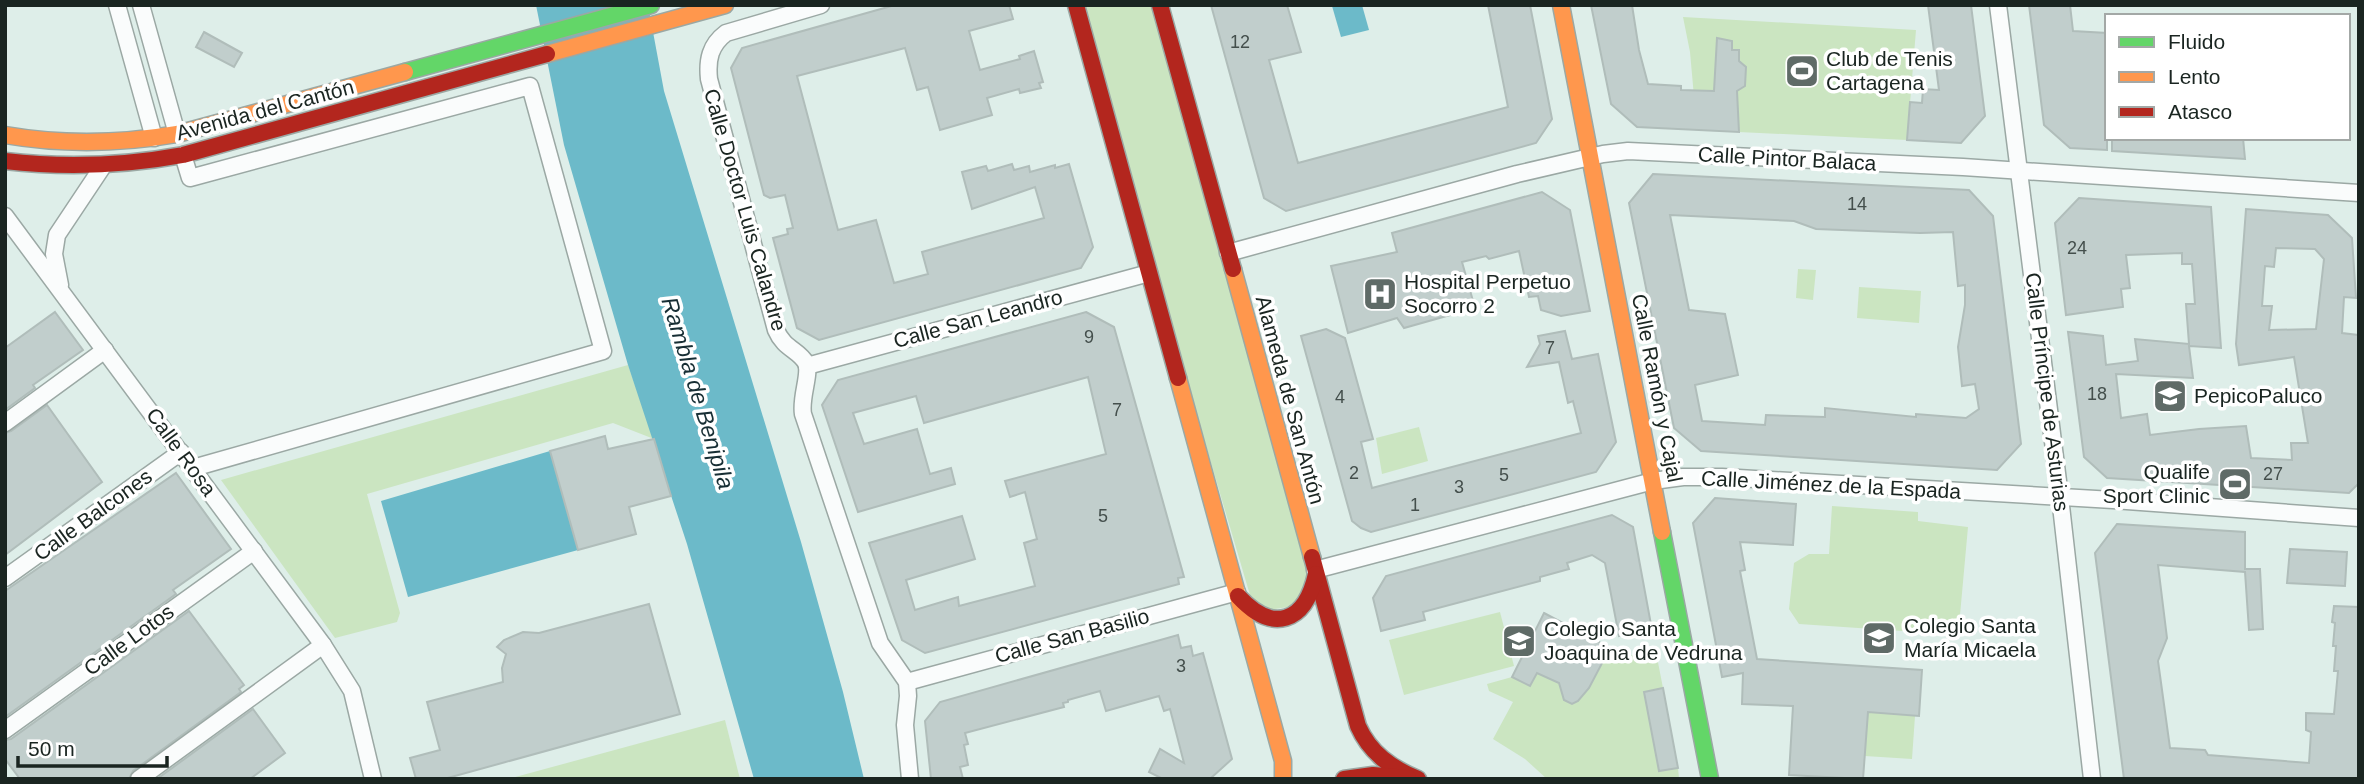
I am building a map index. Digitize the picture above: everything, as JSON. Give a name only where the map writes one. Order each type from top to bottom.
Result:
[{"type":"main road","name":"Avenida del Cantón","points":[[5,135],[30,140],[107,142],[177,134],[651,5]]},
{"type":"main road","points":[[1076,5],[1283,761],[1283,779]]},
{"type":"main road","name":"Alameda de San Antón","points":[[1160,5],[1361,734],[1390,765],[1415,779]]},
{"type":"main road","name":"Calle Ramón y Cajal","points":[[1561,5],[1710,779]]},
{"type":"main road","name":"Avenida del Cantón","points":[[5,161],[60,167],[103,166],[183,155],[721,6]]},
{"type":"main road","points":[[1238,594],[1248,607],[1262,615],[1288,618],[1297,615],[1308,604],[1316,572]]},
{"type":"main road","points":[[1344,779],[1386,775],[1415,779]]},
{"type":"street","points":[[117,5],[154,138]]},
{"type":"street","points":[[141,5],[177,134]]},
{"type":"street","name":"Calle Doctor Luis Calandre","points":[[807,366],[784,344],[776,330],[709,79],[710,53],[717,40],[726,33],[821,5]]},
{"type":"street","name":"Calle Príncipe de Asturias","points":[[1998,5],[2060,497],[2092,779]]},
{"type":"street","points":[[183,155],[190,178],[530,86],[603,351],[193,467]]},
{"type":"street","name":"Calle Pintor Balaca","points":[[1228,253],[1591,156],[1628,151],[2018,171],[2359,193]]},
{"type":"street","points":[[62,291],[54,254],[57,235],[103,166]]},
{"type":"street","name":"Calle Rosa","points":[[5,216],[323,645],[352,691],[373,779]]},
{"type":"street","name":"Calle San Leandro","points":[[807,366],[1149,273]]},
{"type":"street","points":[[5,423],[105,350]]},
{"type":"street","points":[[807,366],[807,380],[801,400],[803,414],[880,643],[907,682],[905,725],[910,779]]},
{"type":"street","name":"Calle Balcones","points":[[5,578],[181,452]]},
{"type":"street","name":"Calle Jiménez de la Espada","points":[[1316,572],[1653,481],[1683,477],[1723,477],[2060,497],[2359,518]]},
{"type":"street","name":"Calle Lotos","points":[[5,730],[254,551]]},
{"type":"street","name":"Calle San Basilio","points":[[907,682],[1238,594]]},
{"type":"street","points":[[139,779],[323,645]]},
{"type":"green space","points":[[1076,5],[1160,5],[1316,574],[1308,604],[1255,612]]},
{"type":"green space","name":"Club de Tenis Cartagena","points":[[1683,17],[1916,30],[1907,140],[1697,130],[1690,52]]},
{"type":"green space","points":[[1798,269],[1816,270],[1813,300],[1796,298]]},
{"type":"green space","points":[[1859,287],[1921,291],[1919,323],[1857,318]]},
{"type":"green space","points":[[628,365],[654,439],[613,423],[367,494],[400,613],[397,622],[335,638],[221,480]]},
{"type":"green space","points":[[1419,427],[1428,461],[1382,474],[1376,438]]},
{"type":"green space","points":[[1832,506],[1918,512],[1918,521],[1968,527],[1959,626],[1947,634],[1799,624],[1789,609],[1794,563],[1809,554],[1829,554]]},
{"type":"green space","points":[[1500,612],[1514,666],[1404,695],[1389,640]]},
{"type":"green space","points":[[1656,652],[1663,688],[1644,693],[1659,771],[1678,768],[1679,778],[1547,779],[1525,759],[1493,739],[1513,702],[1489,691],[1487,684],[1512,677],[1530,686],[1537,673],[1564,686],[1564,700],[1572,704],[1584,695],[1584,684],[1590,686],[1605,659]]},
{"type":"green space","points":[[1868,712],[1915,716],[1912,759],[1865,756]]},
{"type":"green space","points":[[725,720],[740,779],[508,779]]},
{"type":"water","name":"Rambla de Benipila","points":[[536,5],[648,5],[664,91],[801,542],[864,779],[754,779],[687,544],[628,365],[564,145]]},
{"type":"water","points":[[1362,5],[1369,30],[1341,37],[1332,6]]},
{"type":"water","points":[[550,451],[578,550],[408,597],[381,501]]},
{"type":"building","points":[[895,5],[1009,5],[1013,19],[969,31],[980,70],[1020,59],[1019,56],[1034,51],[1043,82],[1039,83],[1041,88],[1020,93],[1019,89],[987,98],[992,115],[940,130],[928,87],[917,90],[905,48],[797,76],[838,230],[876,220],[894,283],[928,274],[922,252],[1044,218],[1035,187],[972,209],[962,172],[986,166],[988,171],[1012,164],[1014,170],[1029,166],[1030,172],[1069,164],[1093,247],[1081,268],[819,340],[797,328],[773,238],[788,234],[787,229],[793,228],[785,195],[770,198],[764,195],[731,68],[742,48]]},
{"type":"building","points":[[1211,5],[1287,5],[1301,52],[1269,60],[1298,163],[1508,107],[1488,5],[1530,5],[1552,119],[1536,143],[1286,211],[1264,198]]},
{"type":"building","points":[[1591,5],[1632,5],[1648,84],[1681,86],[1681,90],[1714,91],[1717,38],[1732,41],[1732,50],[1739,50],[1739,61],[1746,67],[1745,86],[1737,91],[1739,132],[1637,127],[1611,104]]},
{"type":"building","points":[[1928,5],[1971,5],[1985,116],[1961,143],[1907,140],[1910,102],[1922,103],[1923,89],[1939,90]]},
{"type":"building","points":[[2029,5],[2070,5],[2073,31],[2105,33],[2107,150],[2070,148],[2044,125]]},
{"type":"building","points":[[204,32],[242,53],[234,67],[196,47]]},
{"type":"building","points":[[2112,140],[2243,140],[2245,159],[2112,151]]},
{"type":"building","points":[[1653,174],[1969,190],[1993,216],[2021,444],[1997,470],[1701,451],[1674,428],[1629,203]],"holes":[[[1670,215],[1794,221],[1816,229],[1953,232],[1958,286],[1965,285],[1965,305],[1958,347],[1962,386],[1975,384],[1979,409],[1966,418],[1916,414],[1916,417],[1825,408],[1825,417],[1766,415],[1765,425],[1702,421],[1695,385],[1738,375],[1725,314],[1689,310]]]},
{"type":"building","points":[[1542,192],[1570,210],[1590,311],[1561,316],[1541,310],[1538,296],[1529,297],[1519,251],[1489,259],[1486,256],[1462,262],[1475,308],[1404,328],[1397,318],[1348,333],[1331,266],[1397,252],[1392,233]]},
{"type":"building","points":[[2079,198],[2211,207],[2221,348],[2189,346],[2193,378],[2116,374],[2121,418],[2147,414],[2150,435],[2246,426],[2251,458],[2292,460],[2291,443],[2308,443],[2294,357],[2239,365],[2236,344],[2246,209],[2328,215],[2352,238],[2356,298],[2344,297],[2342,333],[2358,335],[2359,483],[2349,493],[2107,478],[2084,457],[2068,332],[2103,336],[2106,365],[2138,361],[2135,339],[2189,344],[2186,304],[2195,304],[2192,264],[2182,264],[2182,253],[2126,255],[2130,288],[2121,289],[2123,307],[2066,315],[2055,223]],"holes":[[[2276,248],[2315,249],[2324,259],[2316,329],[2269,330],[2272,306],[2262,306],[2265,266],[2274,267]]]},
{"type":"building","points":[[55,312],[83,350],[33,385],[35,388],[5,410],[5,348]]},
{"type":"building","points":[[1086,312],[1114,327],[1184,577],[1178,578],[1179,584],[925,653],[902,640],[869,543],[962,516],[975,559],[906,580],[915,610],[958,597],[959,606],[1035,586],[1024,543],[1037,539],[1025,492],[1010,497],[1005,481],[1106,454],[1088,377],[924,423],[916,396],[853,413],[864,444],[917,429],[930,474],[951,468],[955,484],[858,512],[822,405],[838,380]]},
{"type":"building","points":[[1326,329],[1345,338],[1373,439],[1361,442],[1372,488],[1581,433],[1573,401],[1568,403],[1559,362],[1527,367],[1540,344],[1538,336],[1565,331],[1572,359],[1598,354],[1616,442],[1596,472],[1371,532],[1352,521],[1301,336]]},
{"type":"building","points":[[47,405],[102,482],[5,555],[5,433]]},
{"type":"building","points":[[605,436],[608,449],[654,439],[671,496],[629,507],[636,534],[578,550],[550,451]]},
{"type":"building","points":[[176,473],[231,549],[173,590],[176,594],[5,717],[5,591]]},
{"type":"building","points":[[1715,498],[1796,504],[1793,545],[1740,542],[1745,570],[1740,571],[1757,659],[1922,670],[1919,716],[1868,712],[1863,779],[1789,775],[1793,706],[1742,704],[1743,673],[1722,677],[1693,523]]},
{"type":"building","points":[[1612,515],[1633,527],[1652,630],[1619,636],[1605,563],[1592,555],[1567,563],[1569,569],[1540,577],[1540,581],[1423,612],[1425,620],[1381,631],[1373,598],[1386,576]]},
{"type":"building","points":[[2117,524],[2245,532],[2245,569],[2260,569],[2263,629],[2249,630],[2245,572],[2158,565],[2167,638],[2158,661],[2170,748],[2205,750],[2208,755],[2309,763],[2311,732],[2306,730],[2306,713],[2334,714],[2338,671],[2334,671],[2334,606],[2359,607],[2359,779],[2124,779],[2095,553]]},
{"type":"building","points":[[2290,549],[2347,552],[2345,586],[2287,583]]},
{"type":"building","points":[[649,604],[680,714],[444,779],[416,779],[410,758],[440,750],[427,702],[503,682],[502,668],[506,654],[497,647],[504,640],[523,632],[539,633]]},
{"type":"building","points":[[189,611],[244,685],[239,689],[241,692],[133,771],[129,779],[20,779],[5,759],[5,740],[11,739]]},
{"type":"building","points":[[1544,613],[1610,648],[1589,688],[1572,704],[1564,700],[1559,683],[1537,673],[1530,686],[1512,677]]},
{"type":"building","points":[[1178,635],[1181,648],[1191,646],[1193,656],[1203,653],[1232,759],[1211,778],[1213,779],[1163,779],[1149,772],[1160,749],[1184,763],[1170,709],[1164,711],[1159,696],[1106,711],[1100,691],[1068,700],[1063,703],[1064,707],[965,733],[968,744],[964,745],[968,765],[960,767],[963,779],[931,779],[925,721],[940,702]]},
{"type":"building","points":[[1663,688],[1678,768],[1659,771],[1644,692]]},
{"type":"building","points":[[253,709],[285,753],[250,779],[157,779]]},
{"type":"traffic: fast","points":[[405,72],[651,5]]},
{"type":"traffic: fast","points":[[1662,532],[1710,779]]},
{"type":"traffic: slow","points":[[547,54],[725,5]]},
{"type":"traffic: slow","points":[[1561,5],[1662,532]]},
{"type":"traffic: slow","points":[[5,135],[91,142],[177,134],[405,72]]},
{"type":"traffic: slow","points":[[1233,269],[1312,557]]},
{"type":"traffic: slow","points":[[1178,378],[1283,761],[1283,779]]},
{"type":"traffic: jam","points":[[1076,5],[1178,378]]},
{"type":"traffic: jam","points":[[1160,5],[1233,269]]},
{"type":"traffic: jam","points":[[5,161],[94,165],[183,155],[547,54]]},
{"type":"traffic: jam","points":[[1312,557],[1358,726],[1375,752],[1399,770],[1418,779]]},
{"type":"traffic: jam","points":[[1238,596],[1263,615],[1275,619],[1286,618],[1296,613],[1304,603],[1316,574]]},
{"type":"traffic: jam","points":[[1344,779],[1373,775],[1408,778]]},
{"type":"place","name":"Club de Tenis Cartagena","points":[[1802,71]]},
{"type":"place","name":"Hospital Perpetuo Socorro 2","points":[[1380,294]]},
{"type":"place","name":"PepicoPaluco","points":[[2170,396]]},
{"type":"place","name":"Qualife Sport Clinic","points":[[2235,484]]},
{"type":"place","name":"Colegio Santa María Micaela","points":[[1879,638]]},
{"type":"place","name":"Colegio Santa Joaquina de Vedruna","points":[[1519,641]]}]
